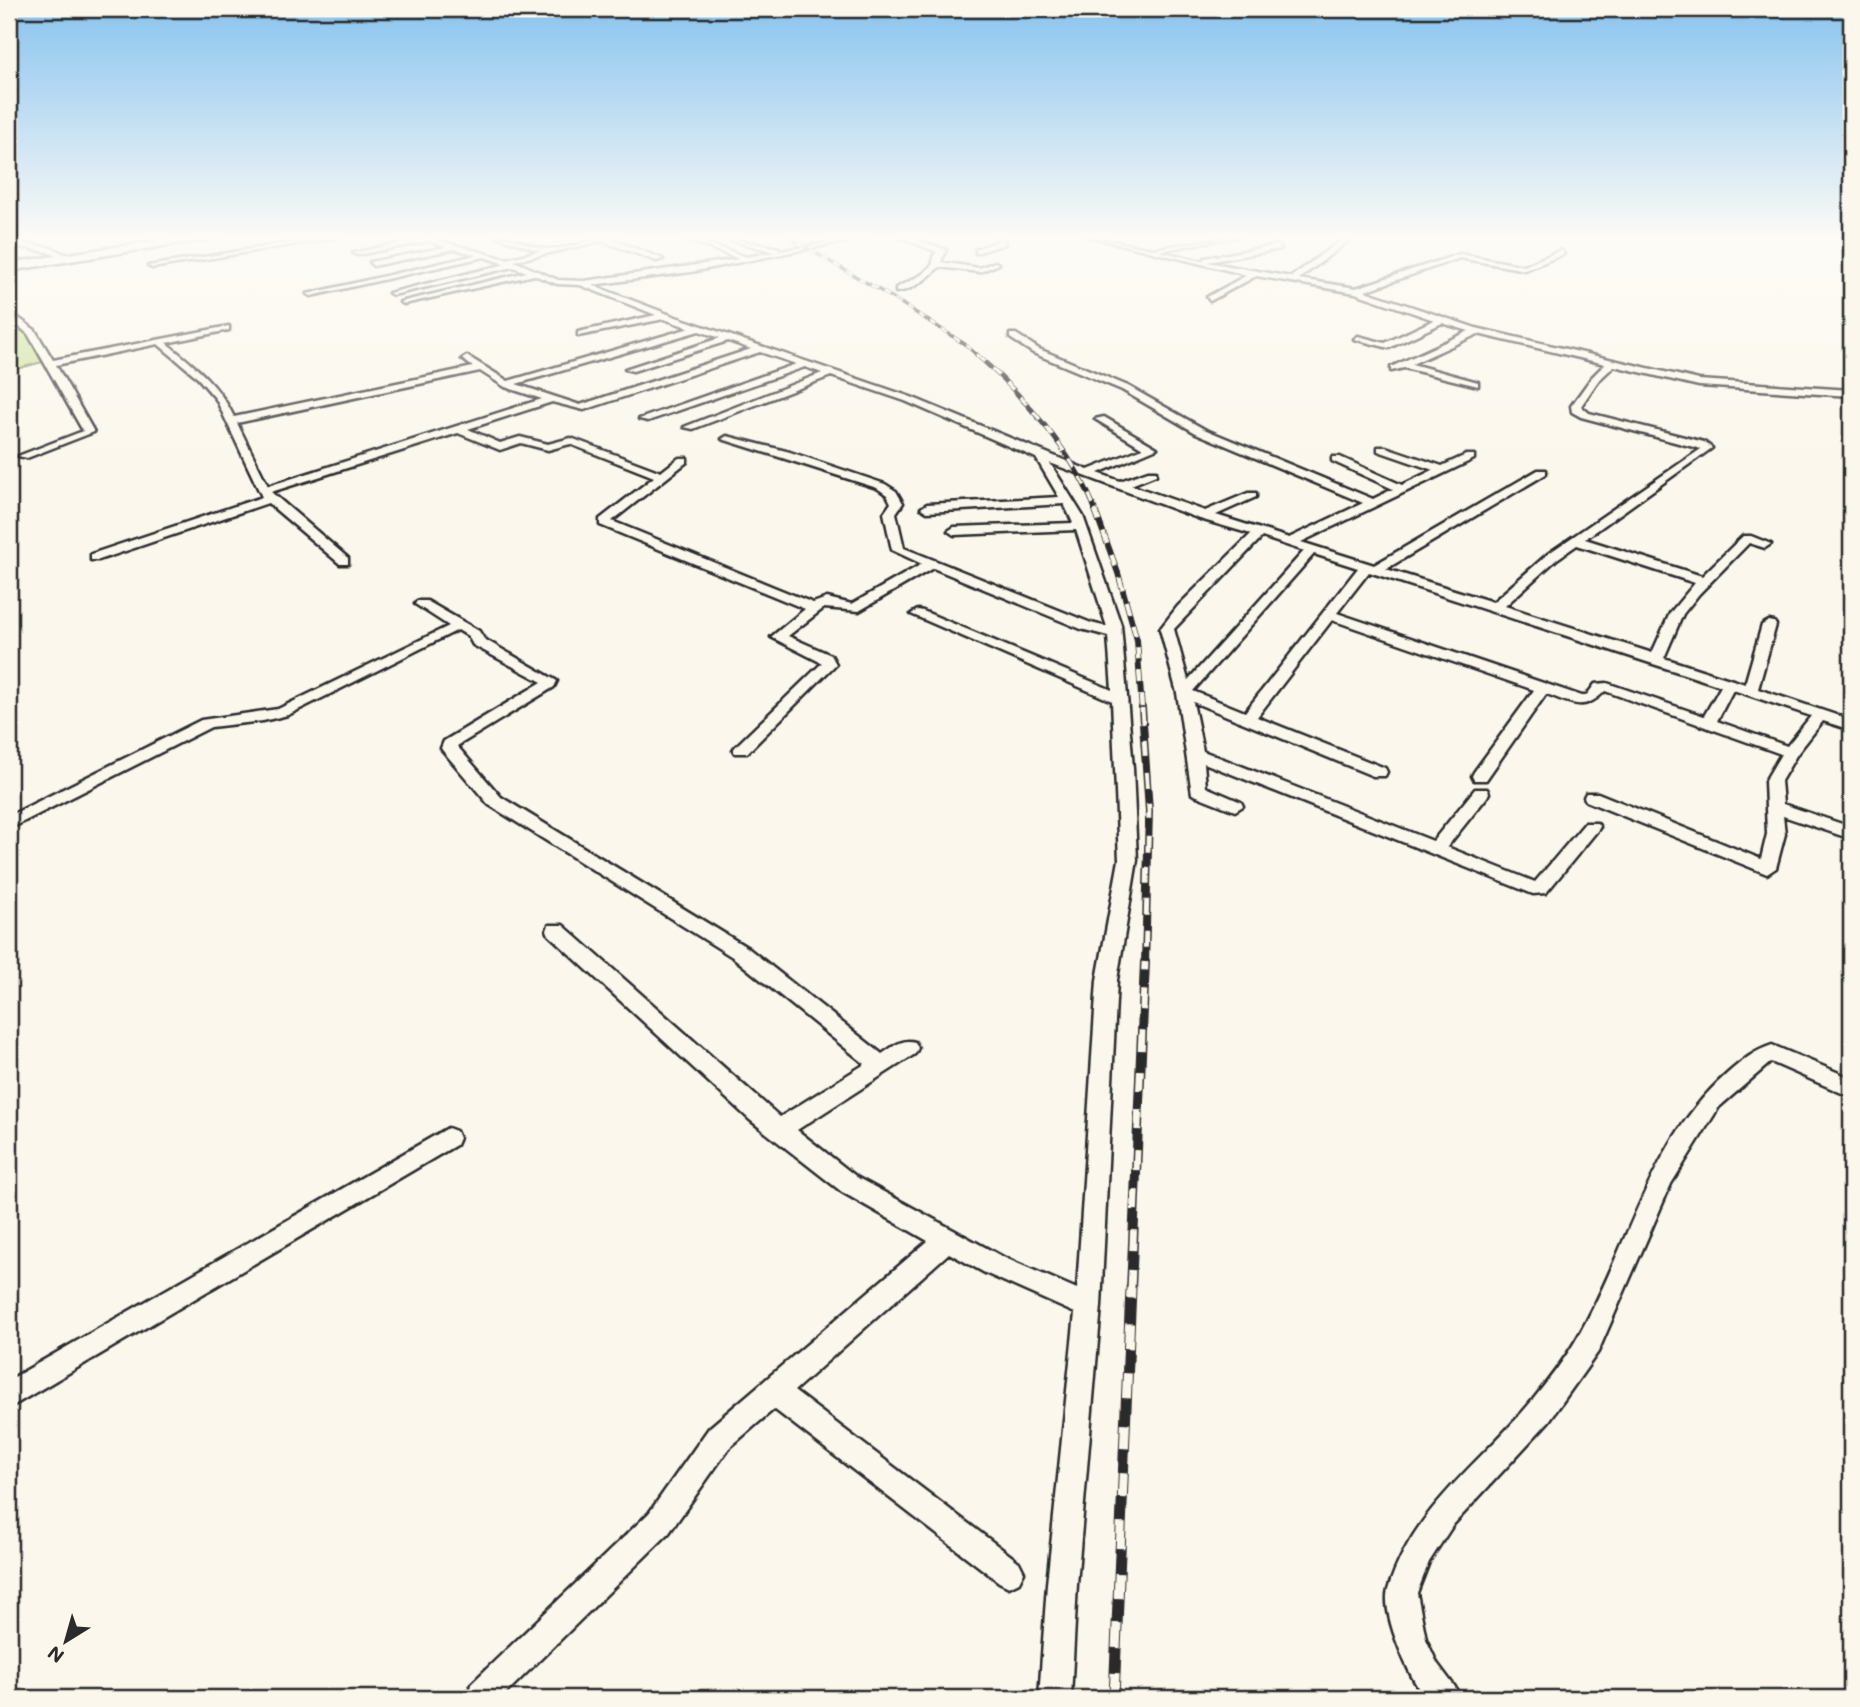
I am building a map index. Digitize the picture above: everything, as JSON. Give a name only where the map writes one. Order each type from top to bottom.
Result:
[{"type":"street","points":[[11,316],[32,332],[89,432],[23,456]]},
{"type":"street","points":[[582,334],[664,316],[908,399],[927,410],[1040,456],[1204,516],[1851,725]]},
{"type":"street","points":[[1430,316],[1477,331],[1699,383],[1851,393]]},
{"type":"street","points":[[1359,340],[1386,345],[1443,320]]},
{"type":"street","points":[[52,363],[226,328]]},
{"type":"street","points":[[506,384],[699,328]]},
{"type":"street","points":[[1475,384],[1398,367],[1477,331]]},
{"type":"street","points":[[1013,336],[1036,351],[1125,388],[1200,431],[1376,503]]},
{"type":"street","points":[[630,369],[728,338]]},
{"type":"street","points":[[160,342],[200,374],[220,398],[267,494],[344,561]]},
{"type":"street","points":[[467,359],[506,384],[580,408],[759,349]]},
{"type":"street","points":[[1495,608],[1575,540],[1706,450],[1707,447],[1700,444],[1585,415],[1576,410],[1595,379],[1611,363]]},
{"type":"street","points":[[644,419],[804,364]]},
{"type":"street","points":[[232,421],[481,368]]},
{"type":"street","points":[[689,427],[830,373]]},
{"type":"street","points":[[94,557],[267,494],[550,400]]},
{"type":"street","points":[[1089,472],[1152,448],[1100,419]]},
{"type":"street","points":[[458,429],[500,447],[520,440],[548,446],[571,441],[661,475]]},
{"type":"street","points":[[727,439],[786,454],[881,486],[892,493],[897,503],[890,513],[898,550],[1086,626],[1114,633]]},
{"type":"street","points":[[1382,449],[1443,471]]},
{"type":"street","points":[[1040,456],[1081,526],[1098,573],[1114,633],[1125,768],[1128,860],[1107,980],[1088,1306],[1062,1584],[1055,1698]]},
{"type":"street","points":[[1289,543],[1470,457]]},
{"type":"street","points":[[1336,459],[1404,490]]},
{"type":"street","points":[[683,460],[604,522],[814,608]]},
{"type":"street","points":[[1121,485],[1152,472]]},
{"type":"street","points":[[1247,719],[1371,569],[1542,472]]},
{"type":"street","points":[[1204,516],[1252,495]]},
{"type":"street","points":[[927,508],[1067,500]]},
{"type":"street","points":[[954,531],[1081,526]]},
{"type":"street","points":[[1235,806],[1198,790],[1196,754],[1167,629],[1183,609],[1258,534]]},
{"type":"street","points":[[1656,660],[1677,613],[1703,581],[1747,539],[1765,544]]},
{"type":"street","points":[[1575,540],[1703,581]]},
{"type":"street","points":[[1184,693],[1311,550]]},
{"type":"street","points":[[741,750],[829,664],[826,658],[778,636],[814,608],[827,602],[854,608],[933,563]]},
{"type":"street","points":[[422,604],[474,634],[478,642],[550,681],[450,744],[449,748],[495,801],[741,953],[881,1065]]},
{"type":"street","points":[[918,614],[1118,698]]},
{"type":"street","points":[[1331,615],[1586,701],[1600,687],[1607,687],[1790,752]]},
{"type":"street","points":[[1750,691],[1769,625]]},
{"type":"street","points":[[9,823],[206,723],[223,719],[262,719],[284,712],[452,629]]},
{"type":"street","points":[[1708,723],[1729,684]]},
{"type":"street","points":[[1436,849],[1543,687]]},
{"type":"street","points":[[1184,693],[1379,772]]},
{"type":"street","points":[[1592,797],[1767,868],[1776,834],[1773,781],[1790,752],[1820,715]]},
{"type":"street","points":[[1196,754],[1540,888],[1591,827]]},
{"type":"street","points":[[1773,807],[1850,827]]},
{"type":"street","points":[[556,930],[780,1129],[850,1185],[994,1265],[1088,1306]]},
{"type":"street","points":[[780,1129],[908,1048]]},
{"type":"street","points":[[1444,1698],[1426,1674],[1411,1641],[1402,1593],[1418,1553],[1443,1515],[1539,1412],[1589,1343],[1662,1178],[1711,1101],[1761,1057],[1772,1053],[1851,1088]]},
{"type":"street","points":[[9,1395],[448,1138]]},
{"type":"street","points":[[485,1698],[482,1695],[659,1523],[719,1438],[947,1238]]},
{"type":"street","points":[[774,1392],[1009,1572]]},
{"type":"green space","points":[[9,316],[10,316],[50,360],[9,371]]},
{"type":"railway","points":[[920,316],[966,345],[979,357]]},
{"type":"railway","points":[[977,355],[1046,427],[1075,468],[1096,512]]},
{"type":"railway","points":[[1095,510],[1118,573],[1137,640],[1142,710]]},
{"type":"railway","points":[[1142,708],[1149,811],[1145,964]]},
{"type":"railway","points":[[1131,1290],[1145,962]]},
{"type":"railway","points":[[1114,1698],[1131,1288]]}]
